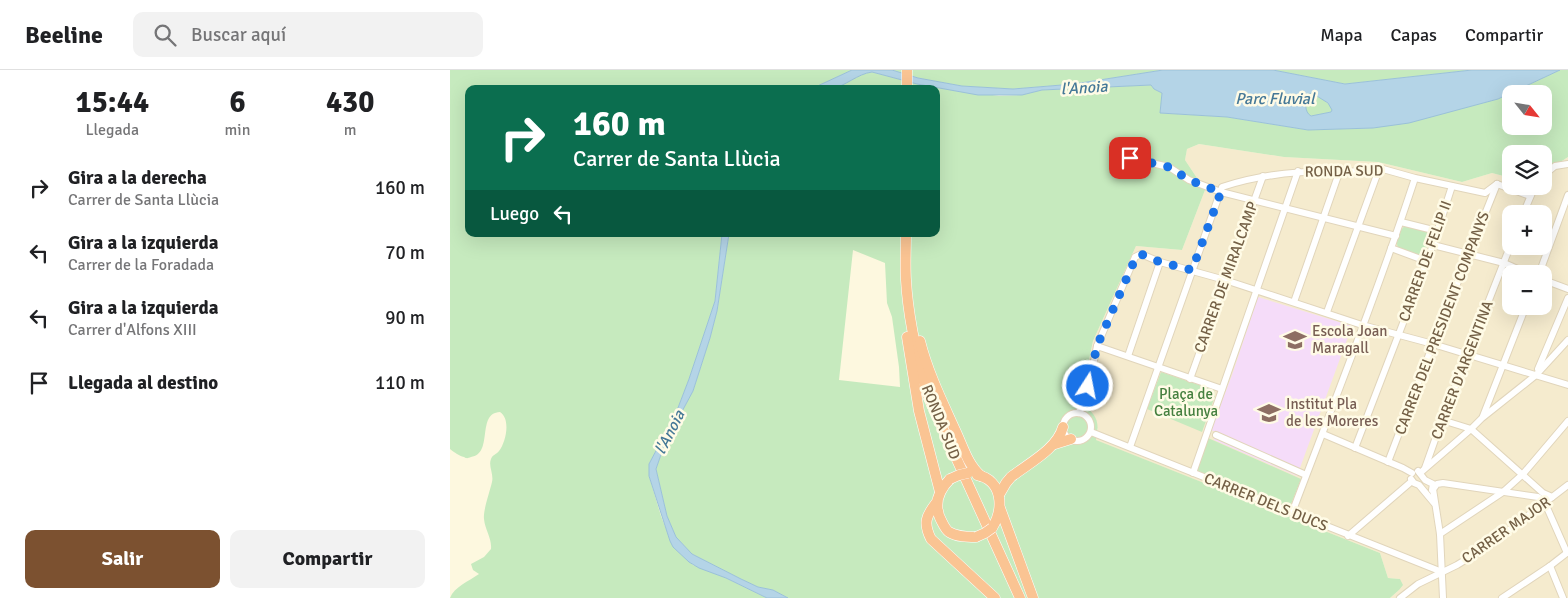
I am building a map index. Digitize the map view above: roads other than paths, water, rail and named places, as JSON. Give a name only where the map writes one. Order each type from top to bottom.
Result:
[{"type":"highway","points":[[907,70],[907,85]]},
{"type":"highway","points":[[906,237],[915,323],[924,358],[937,391],[972,466],[1000,496]]},
{"type":"highway","points":[[906,237],[901,269],[910,364],[919,411],[940,492]]},
{"type":"highway","name":"RONDA SUD","points":[[906,237],[906,281],[911,324],[917,359],[927,394],[1020,598]]},
{"type":"highway","points":[[936,502],[938,515],[949,532],[964,538],[976,537],[985,533],[992,528],[999,516],[1000,496],[1006,483],[1011,477],[1054,444],[1061,435],[1063,427]]},
{"type":"highway","points":[[1054,444],[1071,440]]},
{"type":"highway","points":[[995,598],[932,539],[926,523],[928,514],[940,492],[950,479],[968,473],[986,479],[1004,480],[1011,477]]},
{"type":"highway","points":[[1000,508],[1034,598]]},
{"type":"street","points":[[1130,158],[1169,167],[1189,180],[1221,192],[1396,236]]},
{"type":"street","points":[[1552,168],[1555,166],[1568,164]]},
{"type":"street","name":"RONDA SUD","points":[[1221,192],[1222,187],[1262,176],[1298,171],[1340,170],[1378,172],[1383,168],[1416,178],[1484,193],[1497,184]]},
{"type":"street","points":[[1294,302],[1340,170]]},
{"type":"street","points":[[1193,473],[1298,171]]},
{"type":"street","points":[[1328,312],[1378,172]]},
{"type":"street","name":"CARRER DE MIRALCAMP","points":[[1190,378],[1262,176]]},
{"type":"street","points":[[1292,513],[1323,434],[1416,178]]},
{"type":"street","points":[[1497,184],[1530,196],[1526,205]]},
{"type":"street","name":"CARRER DEL PRESIDENT COMPANYS","points":[[1388,462],[1497,184]]},
{"type":"street","name":"CARRER DE FELIP II","points":[[1355,448],[1432,245],[1452,186]]},
{"type":"street","points":[[1130,447],[1221,192]]},
{"type":"street","points":[[1542,265],[1568,194]]},
{"type":"street","points":[[1401,222],[1437,231]]},
{"type":"street","points":[[1432,245],[1509,265]]},
{"type":"street","points":[[1391,248],[1426,261]]},
{"type":"street","points":[[1078,412],[1089,419],[1092,428],[1088,436],[1080,441],[1071,440],[1065,434],[1064,422],[1069,415],[1078,412],[1086,400],[1090,372],[1097,346],[1136,257],[1141,254],[1160,262],[1192,270],[1362,324],[1568,385]]},
{"type":"street","name":"CARRER D'ARGENTINA","points":[[1423,470],[1507,255]]},
{"type":"street","points":[[1128,356],[1160,262]]},
{"type":"street","points":[[1552,283],[1568,289]]},
{"type":"street","points":[[1536,375],[1568,298]]},
{"type":"street","points":[[1482,418],[1523,315]]},
{"type":"street","points":[[1323,434],[1412,473],[1423,470],[1472,429],[1482,418],[1536,375],[1568,340]]},
{"type":"street","points":[[1097,346],[1222,390]]},
{"type":"street","points":[[1442,420],[1472,429],[1547,496],[1552,497]]},
{"type":"street","points":[[1440,534],[1504,492],[1523,474],[1568,420]]},
{"type":"street","name":"CARRER DELS DUCS","points":[[1091,432],[1442,572]]},
{"type":"street","points":[[1216,436],[1306,475]]},
{"type":"street","points":[[1423,470],[1425,480],[1433,484],[1434,488],[1440,534],[1443,598]]},
{"type":"street","points":[[1412,473],[1410,476],[1412,481],[1419,485],[1436,506]]},
{"type":"street","points":[[1348,536],[1412,481]]},
{"type":"street","points":[[1425,493],[1431,492],[1437,484],[1443,483],[1538,497],[1546,502],[1567,553],[1502,598]]},
{"type":"street","name":"CARRER MAJOR","points":[[1400,598],[1418,584],[1457,565],[1491,544],[1568,485]]},
{"type":"street","points":[[1538,487],[1540,494],[1538,497]]},
{"type":"street","points":[[1550,566],[1563,598]]},
{"type":"water","name":"Parc Fluvial","points":[[852,70],[892,70],[918,78],[962,86],[1013,89],[1074,84],[1163,70],[1273,70],[1345,84],[1472,70],[1560,70],[1528,85],[1502,85],[1502,97],[1498,99],[1409,123],[1373,128],[1308,130],[1227,117],[1160,113],[1162,93],[1151,85],[1042,90],[1022,95],[978,95],[940,88],[940,85],[923,85],[872,72],[842,85],[820,85]],"holes":[[[1312,93],[1328,103],[1332,110],[1331,112],[1311,116],[1306,109],[1308,94]]]},
{"type":"water","name":"l'Anoia","points":[[722,237],[729,237],[717,311],[710,338],[693,391],[665,443],[656,469],[667,516],[676,537],[692,554],[758,587],[773,590],[788,598],[767,598],[689,562],[673,547],[670,541],[649,476],[649,464],[676,413],[715,301]]},
{"type":"place","name":"Escola Joan Maragall","points":[[1295,340]]},
{"type":"place","name":"Institut Pla de les Moreres","points":[[1269,413]]},
{"type":"park label","name":"Plaça de Catalunya","points":[[1186,402]]}]
